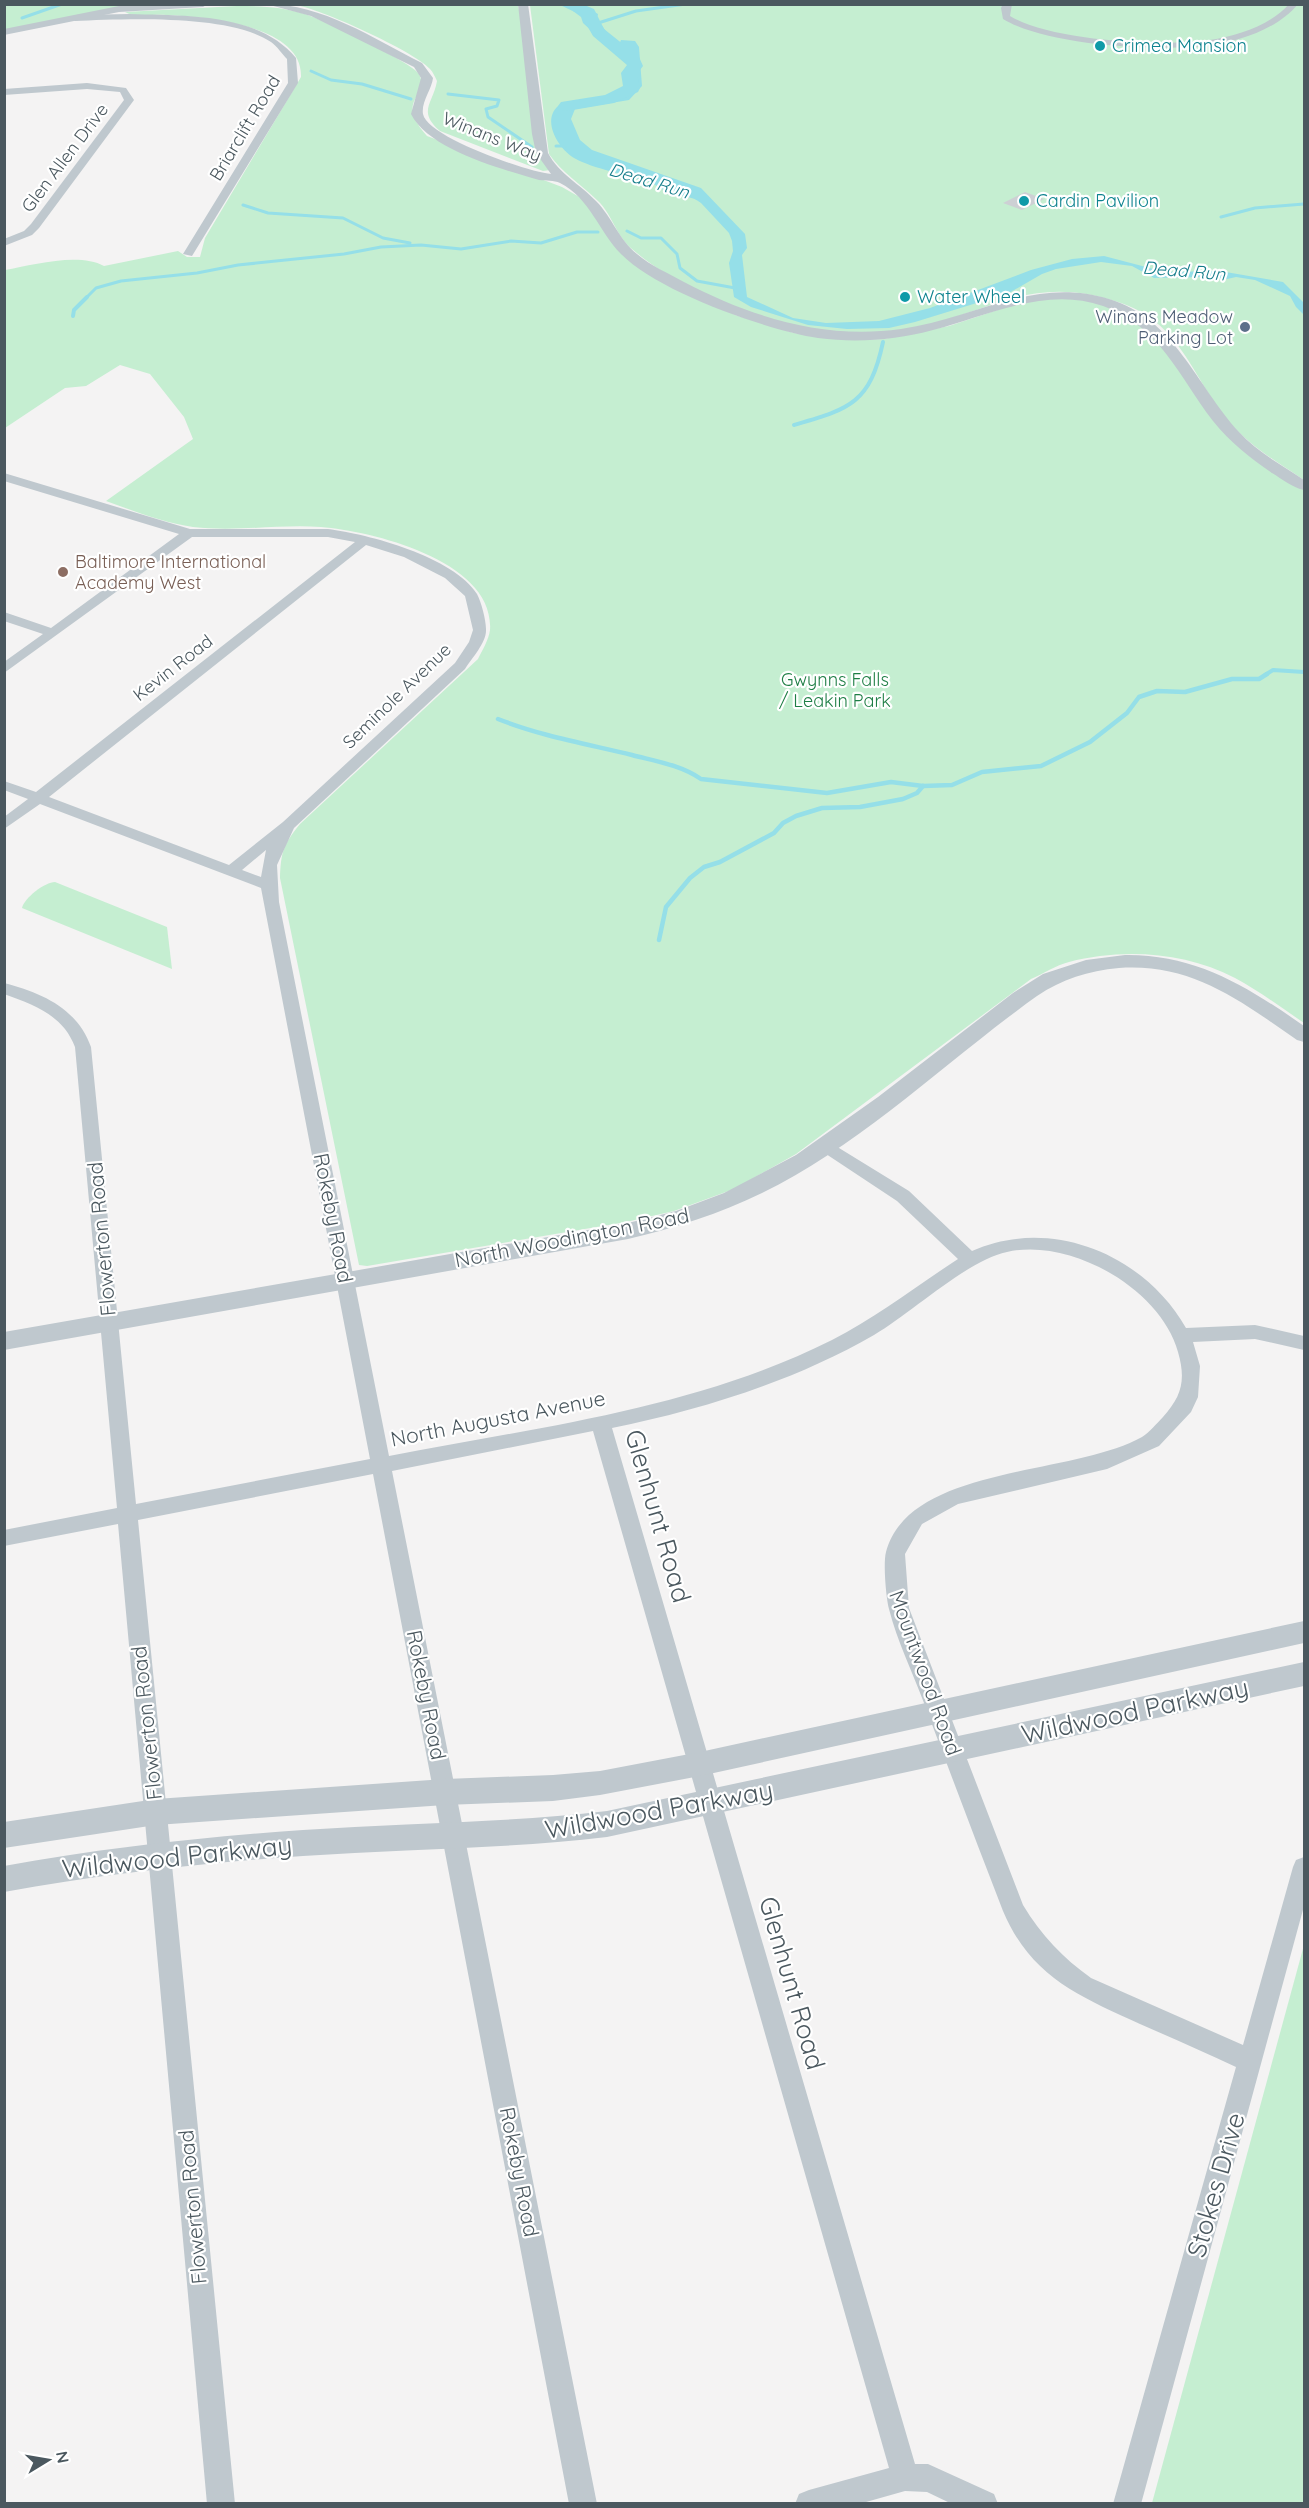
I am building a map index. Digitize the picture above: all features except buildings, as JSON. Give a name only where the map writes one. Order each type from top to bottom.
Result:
[{"type":"street","points":[[75,18],[131,8],[203,4]]},
{"type":"street","name":"Winans Way","points":[[272,4],[315,14],[418,65],[427,78],[417,113],[426,130],[453,144],[544,177],[560,177]]},
{"type":"street","points":[[523,4],[540,145],[544,156],[560,177],[590,202],[614,238],[633,258],[725,308],[787,329],[844,337],[890,335],[921,330],[1026,297],[1050,293],[1077,295],[1116,306],[1150,323],[1166,340],[1212,408],[1236,438],[1305,486]]},
{"type":"street","points":[[1008,4],[1005,8],[1006,17],[1029,27],[1143,44],[1218,42],[1270,22],[1289,12],[1294,4]]},
{"type":"street","name":"Briarclift Road","points":[[4,32],[75,18],[153,16],[220,23],[268,38],[288,52],[295,62],[296,71],[293,83],[188,254]]},
{"type":"street","name":"Glen Allen Drive","points":[[4,92],[98,86],[123,90],[129,100],[35,226],[28,233],[4,243]]},
{"type":"street","name":"Seminole Avenue","points":[[4,477],[189,533],[306,531],[364,540],[408,554],[450,575],[471,595],[479,618],[480,630],[476,642],[460,666],[288,825],[232,870]]},
{"type":"street","points":[[4,669],[189,533]]},
{"type":"street","name":"Kevin Road","points":[[4,825],[364,540]]},
{"type":"street","points":[[4,616],[53,633]]},
{"type":"street","points":[[4,785],[270,885]]},
{"type":"street","name":"Rokeby Road","points":[[288,825],[271,853],[268,864],[270,885],[583,2504]]},
{"type":"street","name":"North Woodington Road","points":[[4,1341],[628,1231],[685,1218],[753,1190],[826,1146],[1039,985],[1084,968],[1138,962],[1192,970],[1242,993],[1305,1035]]},
{"type":"street","name":"Flowerton Road","points":[[4,988],[55,1008],[74,1023],[80,1034],[128,1515],[221,2504]]},
{"type":"street","points":[[826,1146],[903,1196],[971,1260]]},
{"type":"street","name":"Mountwood Road","points":[[971,1260],[990,1250],[1009,1244],[1031,1242],[1073,1247],[1095,1255],[1136,1285],[1158,1305],[1181,1335],[1192,1367],[1192,1387],[1179,1416],[1158,1439],[1137,1452],[1108,1462],[940,1500],[908,1525],[897,1541],[892,1558],[891,1580],[899,1608],[1014,1911],[1042,1953],[1061,1971],[1083,1986],[1251,2061]]},
{"type":"street","name":"North Augusta Avenue","points":[[4,1538],[601,1424],[729,1390],[811,1357],[892,1315],[971,1260]]},
{"type":"street","points":[[1181,1335],[1255,1332],[1305,1343]]},
{"type":"street","name":"Glenhunt Road","points":[[601,1424],[906,2477]]},
{"type":"street","name":"Wildwood Parkway","points":[[4,1835],[156,1812],[445,1792],[553,1788],[600,1783],[700,1764],[1305,1632]]},
{"type":"street","name":"Wildwood Parkway","points":[[4,1879],[160,1856],[303,1843],[557,1831],[607,1824],[711,1804],[1305,1674]]},
{"type":"street","name":"Stokes Drive","points":[[1127,2504],[1305,1867]]},
{"type":"street","points":[[809,2504],[906,2477],[928,2478],[984,2504]]},
{"type":"green space","points":[[4,5],[133,5],[5,30]]},
{"type":"green space","points":[[295,5],[518,5],[550,170],[543,171],[440,131],[429,118],[428,112],[437,81],[430,69],[421,61],[366,31]]},
{"type":"green space","points":[[530,5],[1304,5],[1304,480],[1237,431],[1216,404],[1183,352],[1157,323],[1139,311],[1118,302],[1086,294],[1058,292],[1032,294],[933,324],[903,330],[869,333],[834,332],[797,326],[760,316],[724,303],[659,269],[627,244],[603,206],[549,154]]},
{"type":"green space","name":"Gwynns Falls / Leakin Park","points":[[237,6],[271,7],[305,14],[347,32],[413,68],[419,74],[421,88],[413,106],[413,114],[427,136],[562,187],[583,199],[620,251],[735,315],[794,333],[854,340],[884,339],[949,326],[1022,302],[1052,296],[1099,302],[1153,330],[1244,450],[1304,489],[1304,1023],[1235,978],[1196,963],[1154,955],[1132,954],[1069,962],[1031,979],[796,1154],[734,1189],[674,1211],[626,1222],[367,1266],[359,1265],[280,878],[282,855],[286,843],[300,824],[478,659],[490,630],[486,606],[473,585],[452,568],[427,554],[370,535],[321,527],[225,529],[193,527],[160,520],[106,501],[193,439],[184,417],[150,374],[120,365],[86,386],[65,388],[5,428],[5,270],[69,260],[94,262],[104,266],[178,251],[187,257],[200,257],[205,238],[301,77],[297,59],[286,45],[248,27],[203,18],[139,15],[125,12]]},
{"type":"green space","points":[[55,882],[167,927],[172,969],[22,908],[36,891]]},
{"type":"green space","points":[[1304,1945],[1304,2503],[1152,2503]]},
{"type":"water","name":"Dead Run","points":[[561,5],[585,7],[598,14],[597,18],[611,39],[619,45],[621,40],[635,41],[639,47],[642,86],[629,100],[575,109],[571,119],[580,140],[592,150],[701,188],[745,234],[747,248],[742,255],[747,297],[793,318],[826,323],[879,321],[930,308],[1031,270],[1072,259],[1104,256],[1165,272],[1220,271],[1283,282],[1304,303],[1304,315],[1290,296],[1255,280],[1236,277],[1227,279],[1154,278],[1132,266],[1101,262],[1056,269],[1042,274],[1009,293],[889,328],[847,329],[808,325],[751,307],[734,297],[729,263],[733,251],[729,233],[701,203],[691,198],[671,194],[649,182],[583,162],[570,155],[558,142],[551,119],[558,106],[611,100],[628,92],[632,86],[626,71],[630,66],[573,11],[580,9]]},
{"type":"waterway","points":[[22,18],[62,4]]},
{"type":"waterway","name":"Dead Run","points":[[566,4],[588,12],[593,26],[599,33],[633,60],[635,66],[629,73],[632,88],[624,93],[608,99],[567,106]]},
{"type":"waterway","points":[[595,24],[636,11],[686,4]]},
{"type":"waterway","points":[[311,71],[331,80],[362,84],[411,99]]},
{"type":"waterway","points":[[448,94],[499,100],[497,106],[486,109],[488,117],[532,147]]},
{"type":"waterway","points":[[556,146],[565,146]]},
{"type":"waterway","points":[[1221,217],[1255,208],[1304,204]]},
{"type":"waterway","points":[[243,205],[268,213],[343,218],[383,238],[410,243]]},
{"type":"waterway","points":[[627,231],[641,238],[661,238],[677,254],[680,268],[697,281],[735,288]]},
{"type":"waterway","points":[[73,316],[74,310],[96,288],[121,281],[197,273],[238,265],[344,254],[381,247],[421,245],[461,249],[511,241],[541,243],[577,232],[598,232]]},
{"type":"waterway","points":[[794,425],[829,414],[854,401],[871,379],[883,342]]},
{"type":"waterway","points":[[1265,675],[1273,670],[1304,672]]},
{"type":"waterway","points":[[923,786],[952,785],[982,772],[1041,766],[1090,742],[1127,713],[1139,697],[1157,691],[1185,692],[1232,679],[1259,679],[1267,674]]},
{"type":"waterway","points":[[498,719],[547,735],[668,764],[701,779],[827,793],[891,782],[923,786]]},
{"type":"waterway","points":[[659,940],[666,907],[690,878],[704,867],[720,862],[774,833],[783,823],[796,816],[822,808],[860,807],[903,799],[917,793],[923,786]]},
{"type":"place","name":"Crimea Mansion","points":[[1100,46]]},
{"type":"place","name":"Cardin Pavilion","points":[[1024,201]]},
{"type":"place","name":"Water Wheel","points":[[905,297]]},
{"type":"place","name":"Winans Meadow Parking Lot","points":[[1245,327]]},
{"type":"place","name":"Baltimore International Academy West","points":[[63,572]]}]
